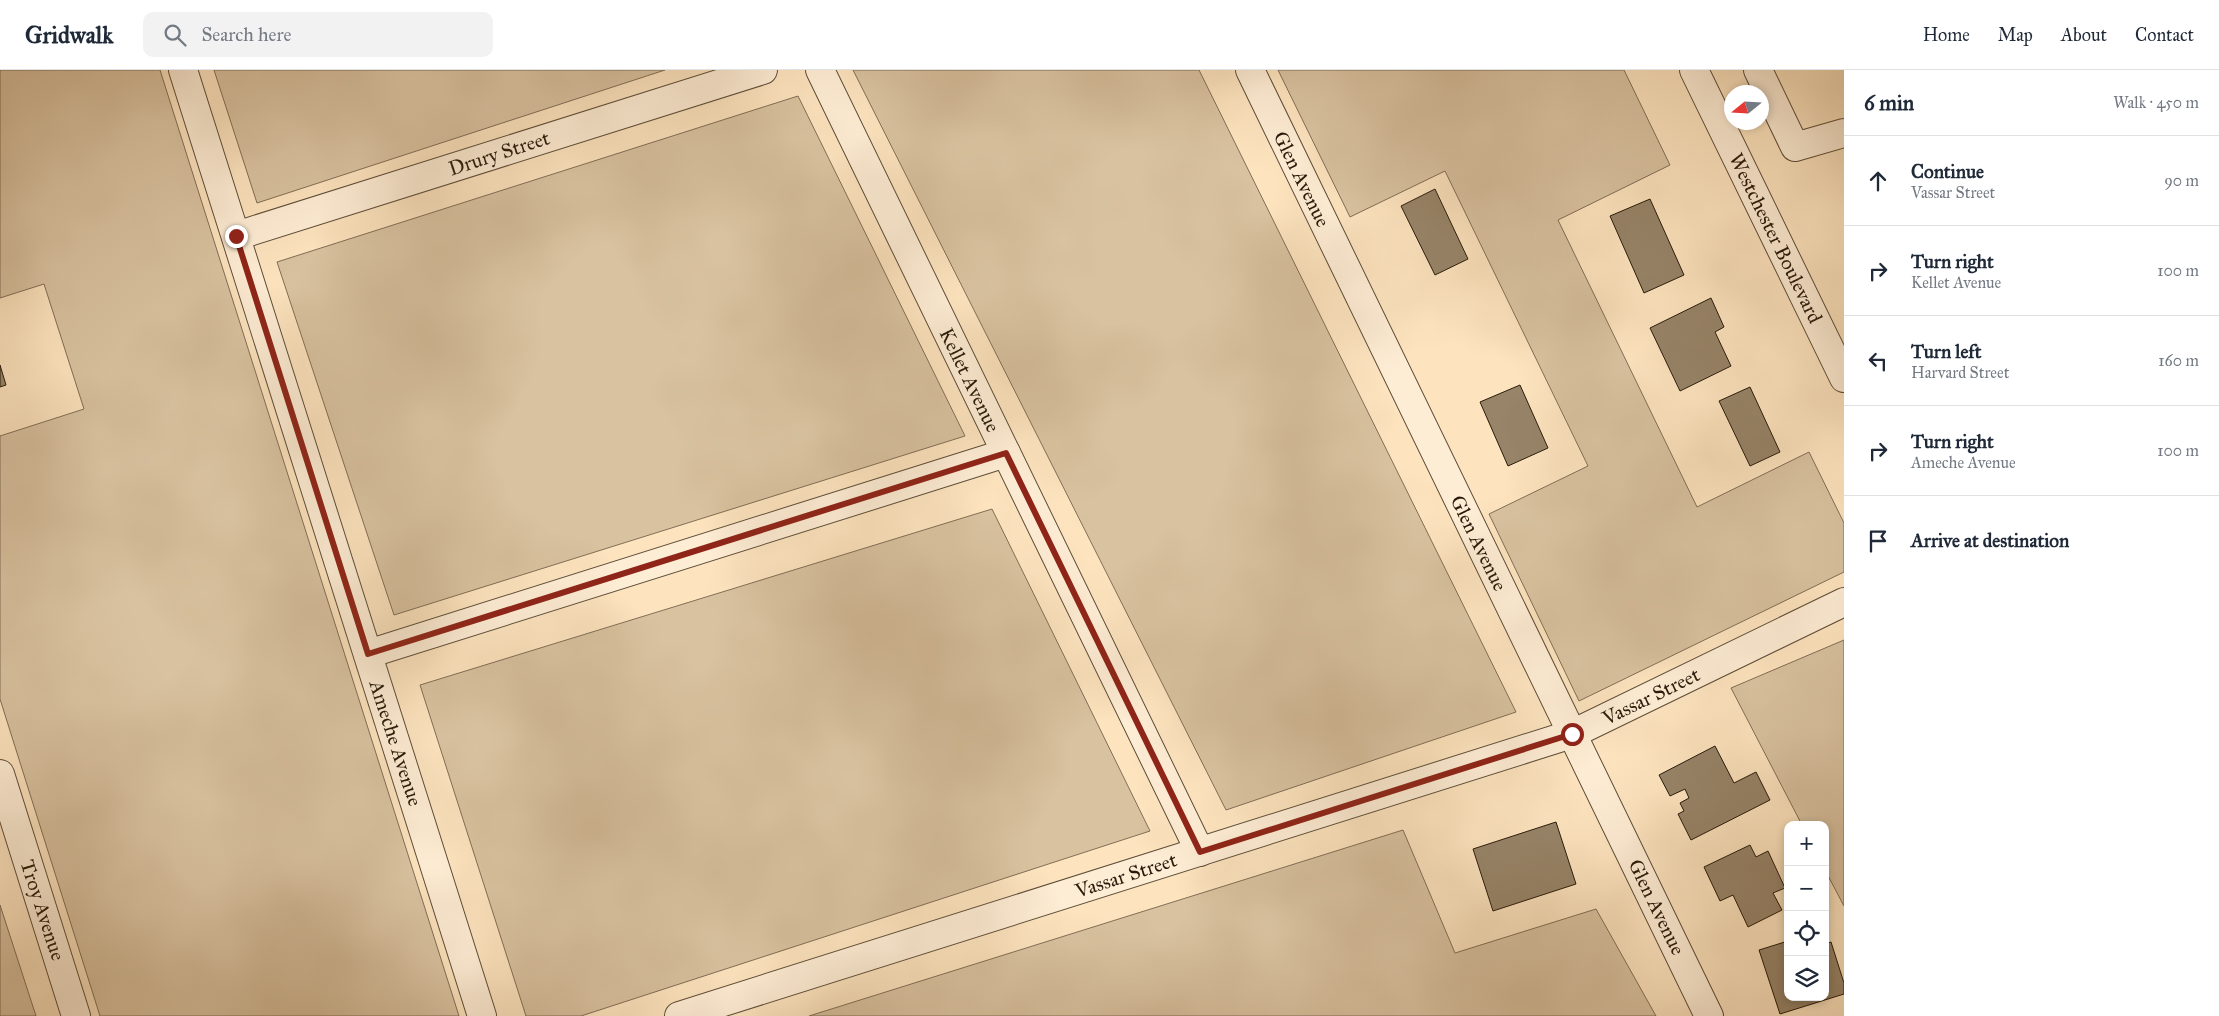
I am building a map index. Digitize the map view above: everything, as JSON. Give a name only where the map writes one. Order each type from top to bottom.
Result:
[{"type":"street","name":"Ameche Avenue","points":[[183,70],[482,1016]]},
{"type":"street","name":"Drury Street","points":[[236,236],[762,70]]},
{"type":"street","name":"Kellet Avenue","points":[[820,70],[1200,852]]},
{"type":"street","name":"Glen Avenue","points":[[1250,70],[1709,1016]]},
{"type":"street","name":"Westchester Boulevard","points":[[1694,70],[1844,378]]},
{"type":"street","points":[[1758,70],[1796,147],[1844,133]]},
{"type":"street","points":[[368,654],[1006,453]]},
{"type":"street","name":"Vassar Street","points":[[679,1016],[1572,734],[1844,602]]},
{"type":"street","name":"Troy Avenue","points":[[0,774],[76,1016]]},
{"type":"shaded area","points":[[0,70],[160,70],[459,1016],[100,1016],[0,699],[0,436],[84,409],[44,284],[0,298]]},
{"type":"shaded area","points":[[214,70],[665,70],[257,203]]},
{"type":"shaded area","points":[[853,70],[1199,70],[1516,712],[1226,810]]},
{"type":"shaded area","points":[[1278,70],[1624,70],[1670,165],[1558,220],[1697,507],[1809,452],[1844,523],[1844,572],[1579,701],[1489,514],[1588,466],[1445,171],[1350,217]]},
{"type":"shaded area","points":[[798,96],[965,436],[394,615],[277,262]]},
{"type":"shaded area","points":[[992,509],[1150,831],[581,1016],[526,1016],[420,685]]},
{"type":"shaded area","points":[[1844,640],[1844,906],[1829,878],[1829,821],[1800,821],[1731,688]]},
{"type":"shaded area","points":[[1403,830],[1455,953],[1596,909],[1656,1016],[809,1016]]},
{"type":"shaded area","points":[[0,905],[36,1016],[0,1016]]},
{"type":"building","points":[[1435,189],[1468,259],[1435,275],[1401,206]]},
{"type":"building","points":[[1650,199],[1684,275],[1644,293],[1610,216]]},
{"type":"building","points":[[1711,298],[1724,327],[1715,332],[1731,366],[1680,391],[1650,328]]},
{"type":"building","points":[[0,365],[6,385],[0,387]]},
{"type":"building","points":[[1520,385],[1548,448],[1508,466],[1480,402]]},
{"type":"building","points":[[1750,387],[1780,452],[1750,466],[1719,401]]},
{"type":"building","points":[[1715,746],[1734,783],[1756,772],[1770,800],[1691,840],[1678,814],[1684,811],[1680,803],[1689,798],[1685,789],[1670,796],[1659,775]]},
{"type":"building","points":[[1556,822],[1576,884],[1493,911],[1473,849]]},
{"type":"building","points":[[1750,845],[1756,857],[1768,851],[1784,886],[1784,888],[1773,893],[1782,910],[1748,927],[1733,895],[1720,901],[1704,867]]},
{"type":"building","points":[[1784,942],[1784,1001],[1822,1001],[1780,1014],[1759,950]]},
{"type":"building","points":[[1831,942],[1844,983],[1844,994],[1829,999],[1829,943]]},
{"type":"route","points":[[236,236],[368,654],[1006,453],[1200,852],[1572,734]]}]
